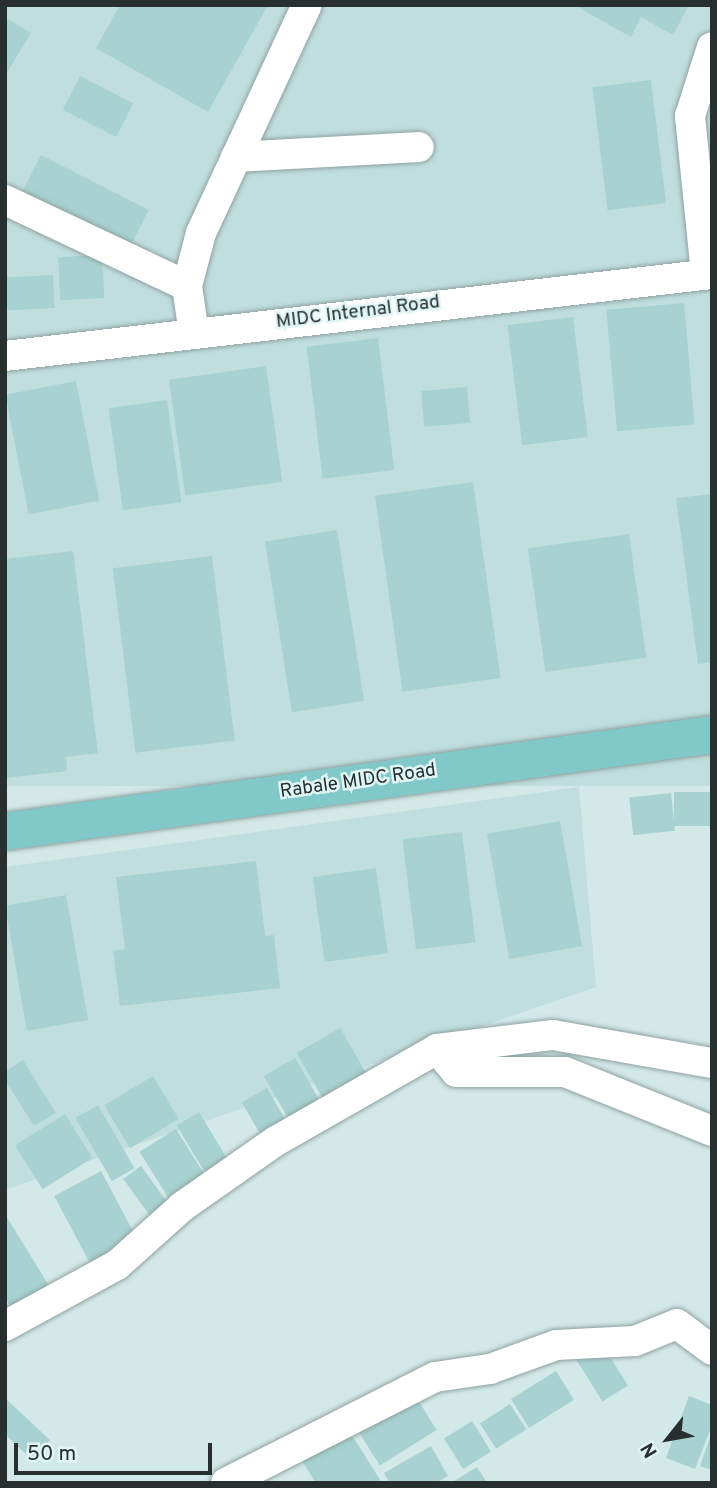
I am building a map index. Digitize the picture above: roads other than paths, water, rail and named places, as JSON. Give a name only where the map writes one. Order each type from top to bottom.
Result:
[{"type":"main road","name":"Rabale MIDC Road","points":[[5,831],[165,797],[464,756],[712,712]]},
{"type":"main road","name":"Rabale MIDC Road","points":[[464,756],[712,734]]},
{"type":"main road","name":"Rabale MIDC Road","points":[[5,807],[165,797]]},
{"type":"street","points":[[194,334],[187,286],[201,233],[307,5]]},
{"type":"street","points":[[709,274],[690,116],[712,47]]},
{"type":"street","points":[[236,157],[419,147]]},
{"type":"street","points":[[5,200],[187,286]]},
{"type":"street","name":"MIDC Internal Road","points":[[5,356],[709,274]]},
{"type":"street","points":[[5,1326],[117,1265],[183,1206],[276,1141],[437,1049],[553,1035],[712,1063]]},
{"type":"street","points":[[437,1049],[456,1072],[565,1072],[712,1131]]},
{"type":"street","points":[[226,1483],[435,1377],[490,1369],[556,1345],[635,1341],[677,1324],[712,1350]]}]
